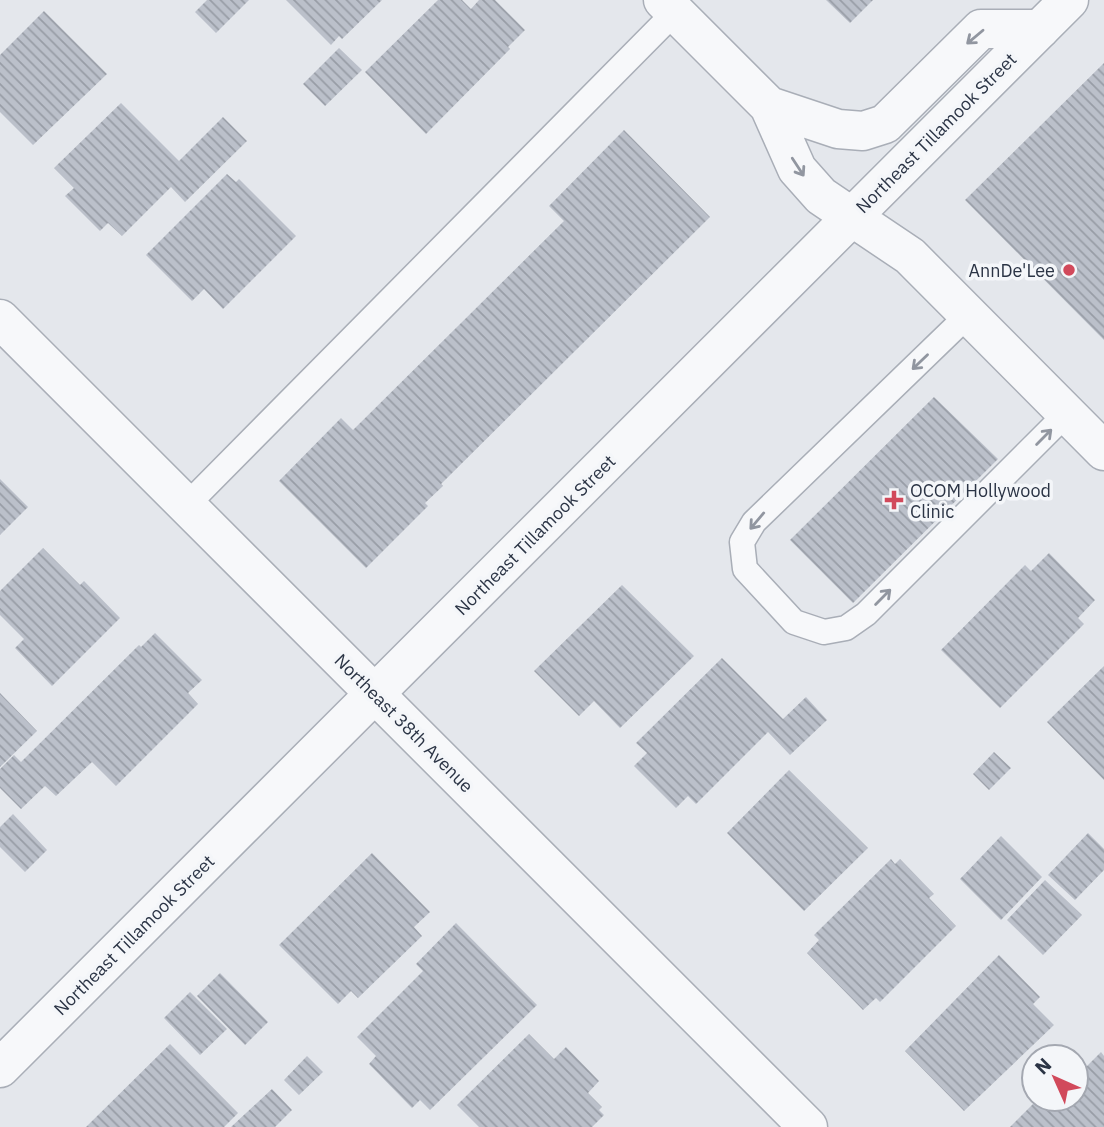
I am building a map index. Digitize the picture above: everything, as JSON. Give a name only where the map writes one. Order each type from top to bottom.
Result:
[{"type":"street","name":"Northeast Tillamook Street","points":[[0,1068],[1069,0]]},
{"type":"street","points":[[669,6],[769,106],[797,169],[821,196],[910,256],[1104,451]]},
{"type":"street","points":[[769,106],[838,129],[863,131],[885,124],[981,29],[1040,29]]},
{"type":"street","name":"Northeast 38th Avenue","points":[[0,319],[808,1127]]},
{"type":"lane","points":[[186,506],[669,6]]},
{"type":"lane","points":[[969,314],[754,523],[742,542],[745,569],[794,622],[824,632],[846,628],[866,614],[1066,414]]},
{"type":"building","points":[[207,0],[249,0],[216,33],[195,12]]},
{"type":"building","points":[[286,0],[382,0],[342,39],[339,36],[331,45]]},
{"type":"building","points":[[438,0],[462,0],[471,9],[479,0],[495,0],[525,30],[508,47],[510,49],[426,134],[365,72]]},
{"type":"building","points":[[826,0],[873,0],[850,23]]},
{"type":"building","points":[[44,11],[107,74],[33,145],[0,112],[0,55]]},
{"type":"building","points":[[339,48],[362,70],[325,106],[303,84]]},
{"type":"building","name":"AnnDe'Lee","points":[[1104,63],[1104,340],[965,200]]},
{"type":"building","points":[[121,103],[179,161],[223,117],[247,141],[185,202],[171,187],[122,236],[108,223],[100,231],[65,196],[74,188],[54,168]]},
{"type":"building","points":[[624,130],[710,217],[441,484],[443,486],[425,503],[428,506],[366,568],[279,481],[341,418],[353,430],[564,221],[549,206]]},
{"type":"building","points":[[227,174],[236,182],[239,179],[296,236],[223,309],[204,289],[192,301],[146,255]]},
{"type":"building","name":"OCOM Hollywood Clinic","points":[[934,397],[998,459],[853,603],[790,540]]},
{"type":"building","points":[[0,479],[28,507],[0,535]]},
{"type":"building","points":[[43,548],[80,585],[84,581],[120,618],[52,686],[15,648],[24,639],[0,615],[0,591]]},
{"type":"building","points":[[1049,553],[1095,600],[1078,618],[1084,624],[1000,708],[941,650],[1025,565],[1031,571]]},
{"type":"building","points":[[622,585],[694,656],[620,728],[594,701],[579,716],[534,671]]},
{"type":"building","points":[[155,633],[202,680],[188,693],[198,704],[116,786],[92,762],[56,796],[45,786],[21,809],[0,788],[0,769],[14,755],[21,762],[139,645],[141,647]]},
{"type":"building","points":[[722,658],[783,719],[806,697],[827,720],[790,755],[768,732],[696,804],[688,796],[676,808],[634,766],[647,753],[636,743]]},
{"type":"building","points":[[1104,666],[1104,780],[1047,722]]},
{"type":"building","points":[[0,693],[37,731],[0,767]]},
{"type":"building","points":[[994,752],[1011,768],[989,790],[973,774]]},
{"type":"building","points":[[789,770],[868,848],[804,911],[727,833]]},
{"type":"building","points":[[13,814],[47,850],[25,872],[0,847],[0,827]]},
{"type":"building","points":[[1088,833],[1104,849],[1104,870],[1075,900],[1048,875]]},
{"type":"building","points":[[1001,836],[1042,877],[1001,920],[960,879]]},
{"type":"building","points":[[372,853],[430,912],[414,927],[422,936],[358,998],[351,991],[338,1004],[279,945]]},
{"type":"building","points":[[891,859],[895,864],[900,859],[934,894],[929,898],[956,926],[880,1002],[876,998],[863,1010],[807,953],[819,940],[814,935]]},
{"type":"building","points":[[1045,880],[1082,915],[1043,955],[1007,920]]},
{"type":"building","points":[[456,923],[537,1005],[430,1110],[420,1100],[412,1108],[369,1064],[376,1056],[357,1037],[423,971],[416,964]]},
{"type":"building","points":[[999,955],[1040,997],[1033,1004],[1054,1025],[1035,1043],[1020,1043],[1020,1057],[964,1111],[905,1051]]},
{"type":"building","points":[[220,973],[268,1022],[245,1045],[197,996]]},
{"type":"building","points":[[190,992],[227,1029],[200,1055],[164,1018]]},
{"type":"building","points":[[529,1034],[554,1059],[566,1047],[599,1081],[588,1093],[602,1107],[599,1110],[604,1115],[592,1127],[479,1127],[457,1105]]},
{"type":"building","points":[[170,1044],[238,1113],[224,1127],[86,1127]]},
{"type":"building","points":[[1101,1052],[1104,1056],[1104,1127],[1010,1127],[1024,1113],[1090,1113],[1090,1063]]},
{"type":"building","points":[[307,1056],[323,1072],[299,1095],[284,1080]]},
{"type":"building","points":[[272,1089],[292,1110],[275,1127],[231,1127]]},
{"type":"place","name":"AnnDe'Lee","points":[[1069,270]]},
{"type":"place","name":"OCOM Hollywood Clinic","points":[[894,500]]}]
